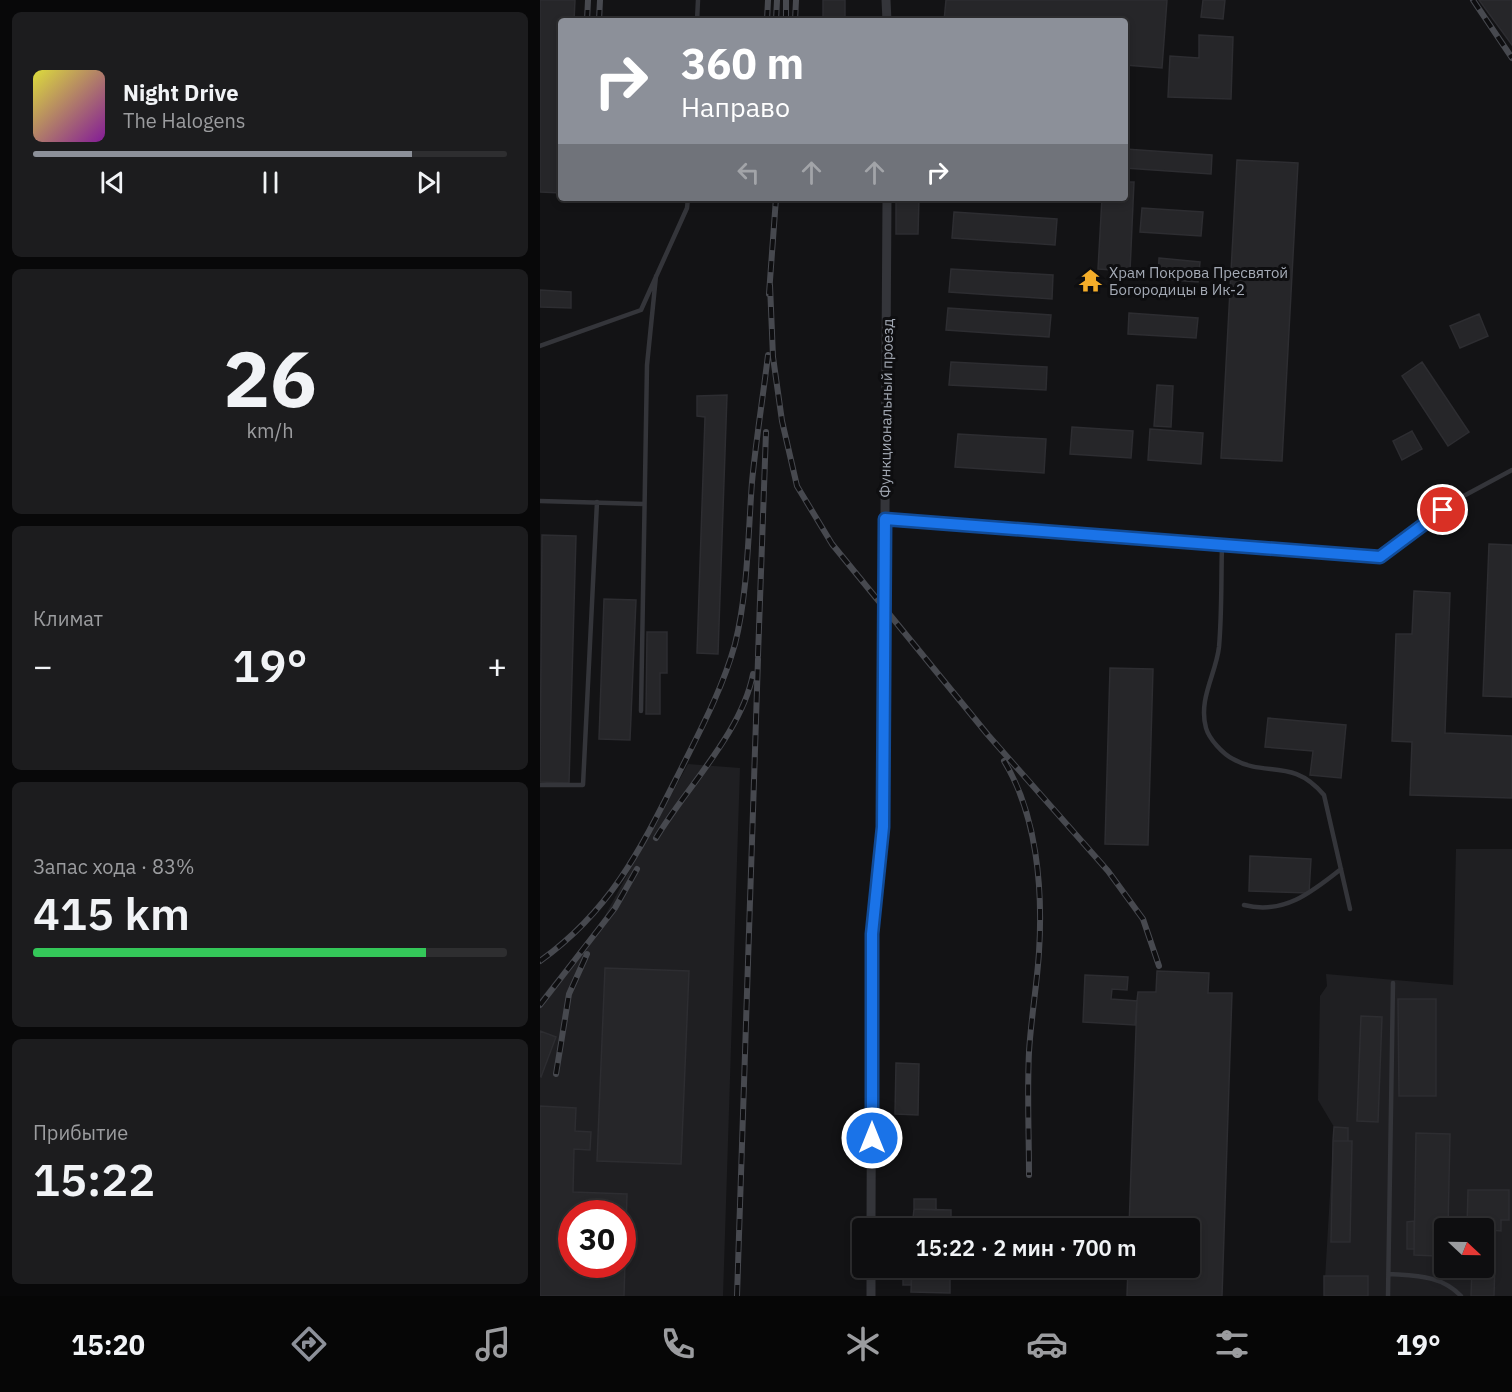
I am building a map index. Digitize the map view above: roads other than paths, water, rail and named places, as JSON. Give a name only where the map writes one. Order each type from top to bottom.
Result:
[{"type":"street","points":[[886,0],[886,18]]},
{"type":"street","name":"Функциональный проезд","points":[[871,1218],[872,934],[883,827],[888,201]]},
{"type":"street","points":[[871,1278],[871,1296]]},
{"type":"lane","points":[[697,18],[698,0]]},
{"type":"lane","points":[[540,346],[641,310],[687,208],[688,201]]},
{"type":"lane","points":[[641,711],[646,365],[656,276]]},
{"type":"lane","points":[[885,519],[1380,557],[1458,499],[1512,470]]},
{"type":"lane","points":[[540,501],[644,504]]},
{"type":"lane","points":[[540,785],[583,785],[597,502]]},
{"type":"lane","points":[[1222,545],[1219,649],[1205,699],[1206,728],[1221,749],[1233,759],[1253,765],[1289,770],[1314,784],[1324,795],[1350,909]]},
{"type":"lane","points":[[1244,905],[1264,909],[1293,903],[1314,891],[1341,869]]},
{"type":"lane","points":[[1388,1296],[1393,983]]},
{"type":"lane","points":[[1389,1274],[1431,1277],[1453,1287],[1461,1296]]},
{"type":"railway","points":[[587,18],[588,0]]},
{"type":"railway","points":[[599,18],[600,0]]},
{"type":"railway","points":[[767,18],[768,0]]},
{"type":"railway","points":[[776,18],[777,0]]},
{"type":"railway","points":[[786,0],[786,18]]},
{"type":"railway","points":[[795,18],[796,0]]},
{"type":"railway","points":[[1473,0],[1512,58]]},
{"type":"railway","points":[[769,294],[776,201]]},
{"type":"railway","points":[[770,285],[773,357],[782,421],[797,486],[832,544],[988,735],[1108,871],[1143,919],[1159,966]]},
{"type":"railway","points":[[540,961],[566,941],[588,919],[624,873],[640,848],[668,794],[705,721],[724,676],[735,644],[743,604],[755,450],[768,355]]},
{"type":"railway","points":[[758,656],[766,432]]},
{"type":"railway","points":[[737,1296],[758,659]]},
{"type":"railway","points":[[656,838],[725,738],[747,696],[753,674]]},
{"type":"railway","points":[[1004,761],[1015,782],[1031,829],[1040,903],[1039,952],[1028,1067],[1029,1175]]},
{"type":"railway","points":[[540,1005],[615,908],[637,869]]},
{"type":"railway","points":[[556,1074],[569,994],[587,954]]},
{"type":"place","name":"Храм Покрова Пресвятой Богородицы в Ик-2","points":[[1091,281]]}]
